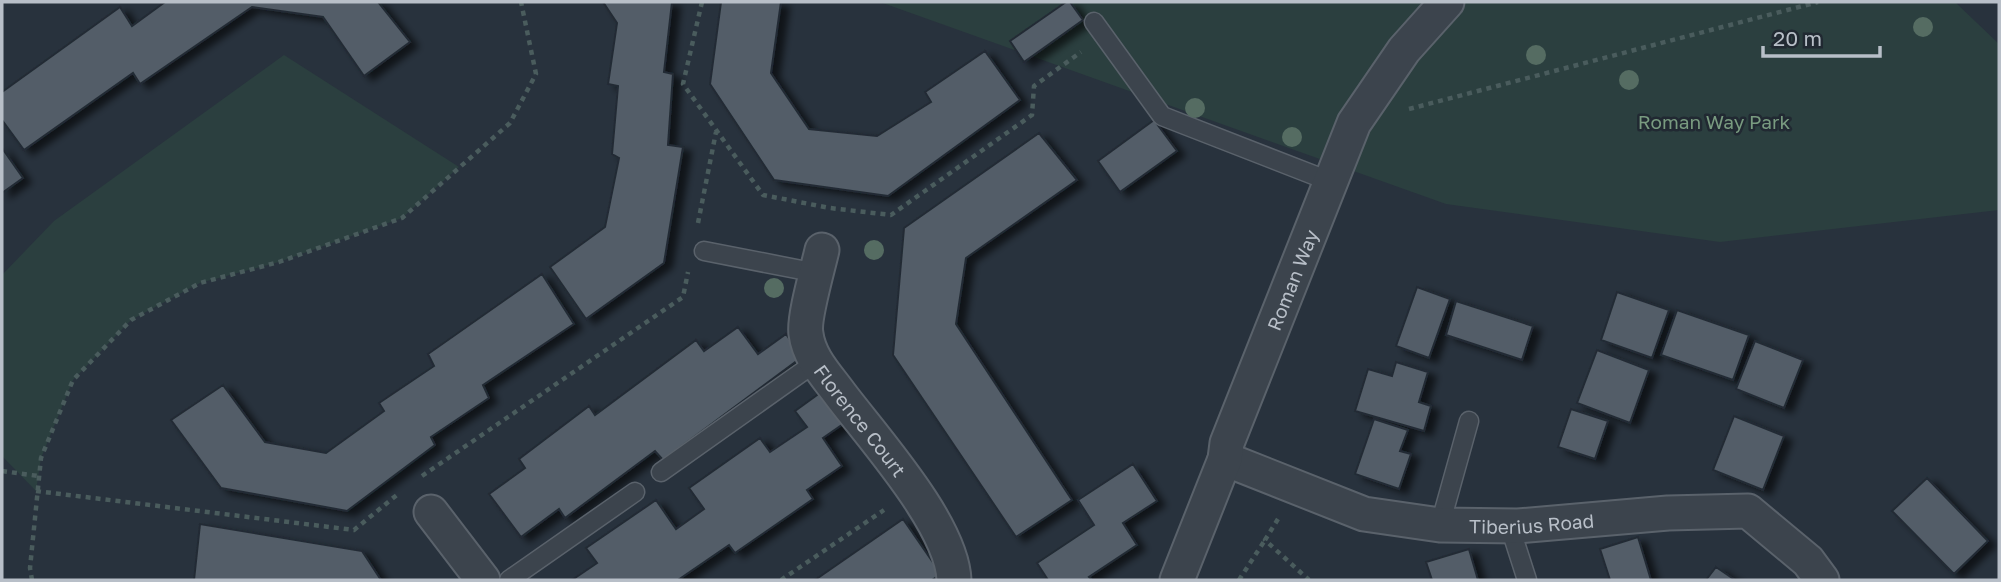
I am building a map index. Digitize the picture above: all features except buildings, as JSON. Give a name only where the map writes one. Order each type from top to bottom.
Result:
[{"type":"street","name":"Roman Way","points":[[1177,580],[1226,459],[1227,443],[1354,123],[1404,50],[1447,2]]},
{"type":"street","name":"Florence Court","points":[[820,261],[805,333],[816,362],[912,490],[942,536],[954,564],[954,580]]},
{"type":"street","name":"Tiberius Road","points":[[1226,459],[1364,514],[1440,525],[1510,527],[1668,513],[1748,511],[1808,561],[1822,580]]},
{"type":"street","points":[[431,512],[482,580]]},
{"type":"lane","points":[[1099,29],[1162,116],[1329,181]]},
{"type":"lane","points":[[697,255],[820,261]]},
{"type":"lane","points":[[661,472],[816,362]]},
{"type":"lane","points":[[1440,525],[1469,421]]},
{"type":"lane","points":[[509,580],[635,492]]},
{"type":"lane","points":[[1510,527],[1527,580]]},
{"type":"path","points":[[32,580],[30,569],[41,458],[73,380],[131,320],[200,284],[279,262],[402,218],[510,123],[536,74],[521,2]]},
{"type":"path","points":[[702,2],[683,84],[762,195],[830,208],[891,215],[1032,115],[1034,86],[1099,29]]},
{"type":"path","points":[[1354,123],[1818,2]]},
{"type":"path","points":[[696,233],[716,131]]},
{"type":"path","points":[[36,491],[354,530],[410,484],[683,297],[697,255]]},
{"type":"path","points":[[2,471],[38,476]]},
{"type":"path","points":[[410,484],[431,512]]},
{"type":"path","points":[[1239,580],[1297,488]]},
{"type":"path","points":[[781,580],[912,490]]},
{"type":"path","points":[[1265,540],[1309,580]]},
{"type":"green space","name":"Roman Way Park","points":[[880,2],[1955,2],[1999,44],[1999,210],[1720,242],[1446,204]]},
{"type":"green space","points":[[284,55],[459,167],[402,218],[279,262],[200,283],[131,320],[73,380],[41,458],[36,491],[2,456],[2,275],[54,221]]}]
